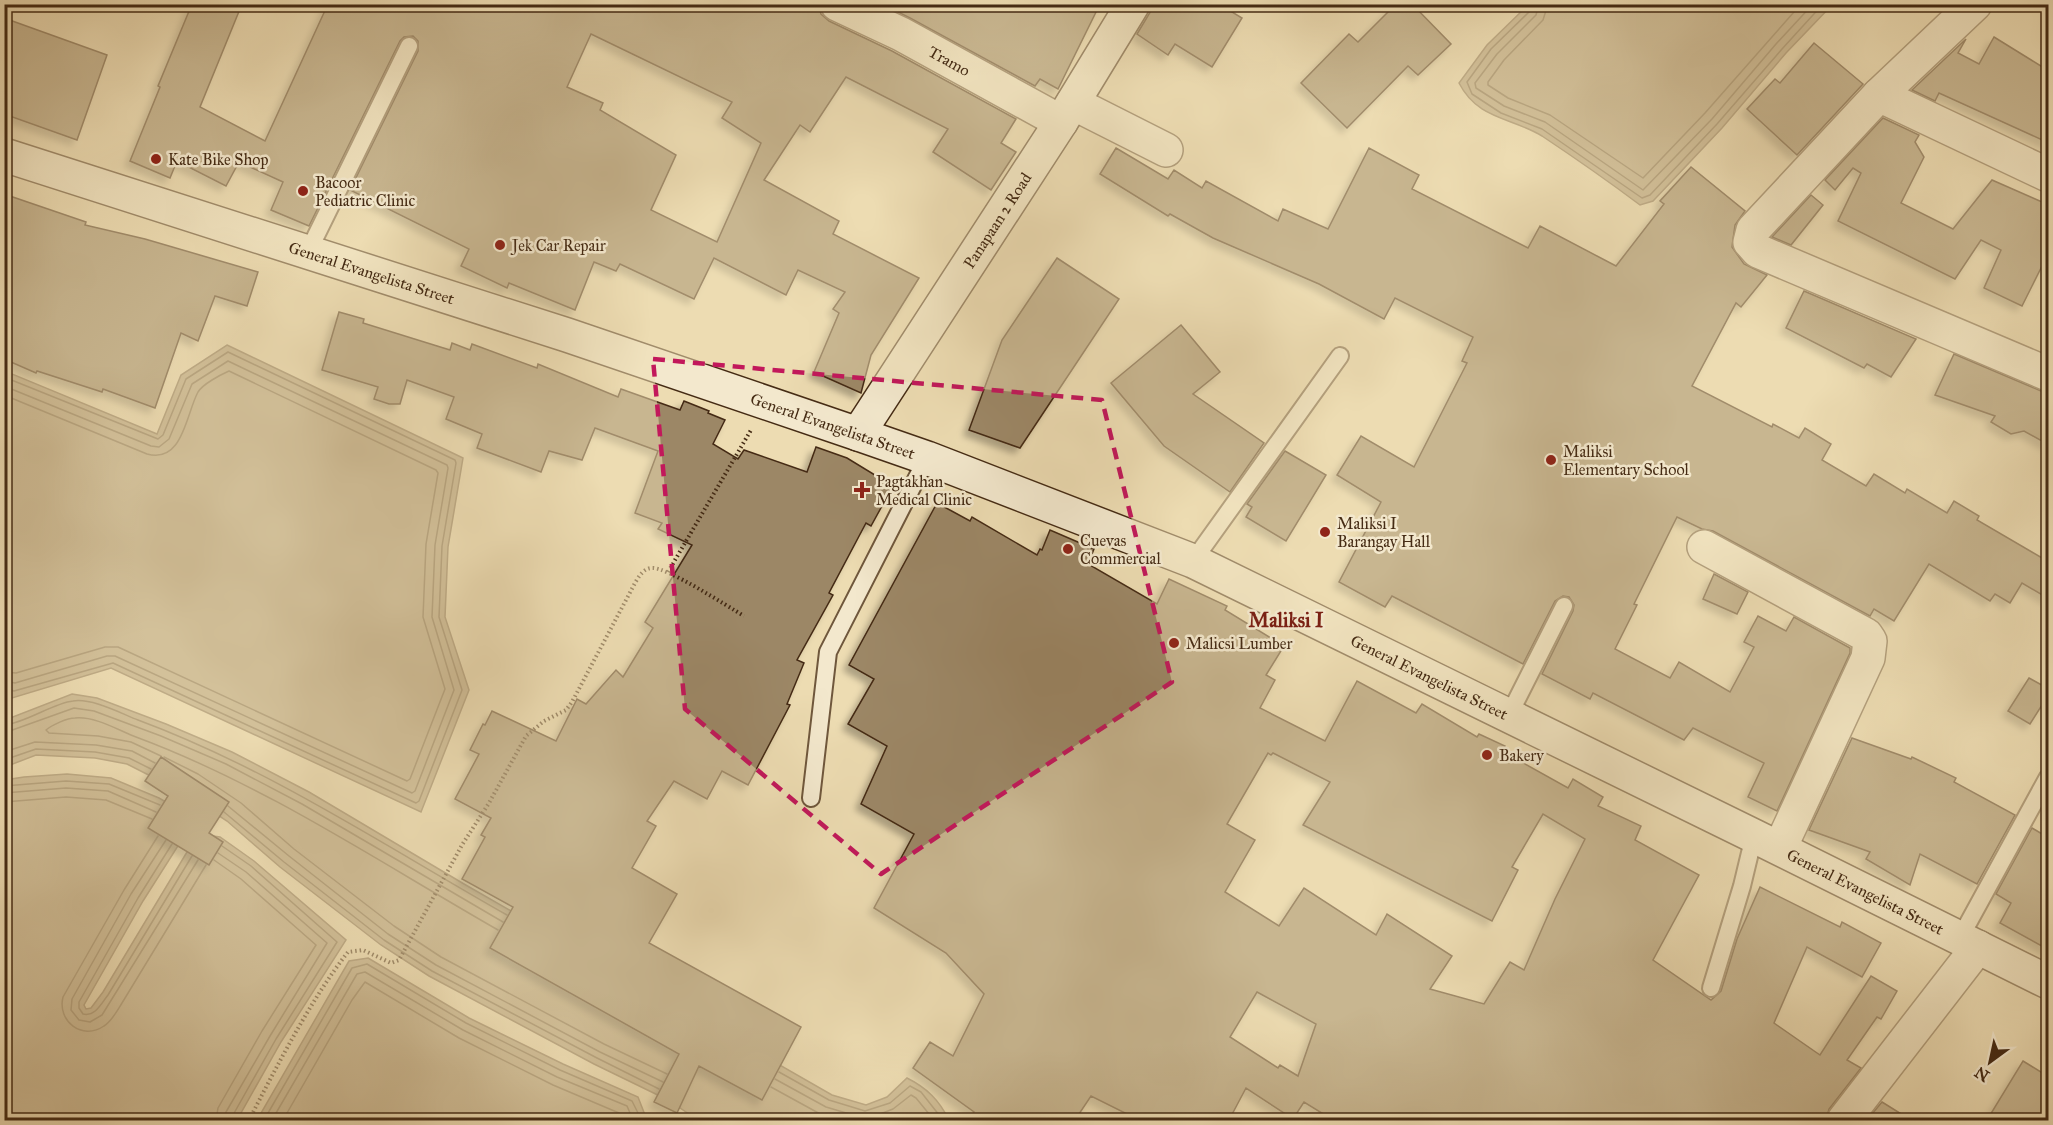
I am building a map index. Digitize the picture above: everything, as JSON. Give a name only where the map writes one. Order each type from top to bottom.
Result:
[{"type":"street","name":"Tramo","points":[[837,4],[1067,112],[1166,150]]},
{"type":"street","name":"Panapaan 2 Road","points":[[858,434],[1067,112],[1133,4]]},
{"type":"street","points":[[1975,4],[1879,95],[1753,231],[1750,242],[1758,251],[2049,374]]},
{"type":"street","points":[[1879,95],[2049,175]]},
{"type":"street","name":"General Evangelista Street","points":[[4,155],[567,335],[858,434],[927,458],[1193,561],[2048,980]]},
{"type":"street","points":[[1704,547],[1866,635],[1870,641],[1868,657],[1767,842]]},
{"type":"street","points":[[1844,1120],[1969,943]]},
{"type":"lane","points":[[308,252],[409,46]]},
{"type":"lane","points":[[1193,561],[1340,356]]},
{"type":"lane","points":[[811,798],[828,652],[927,458]]},
{"type":"lane","points":[[1509,715],[1564,606]]},
{"type":"lane","points":[[1969,943],[2049,777]]},
{"type":"lane","points":[[1711,988],[1742,886],[1767,842]]},
{"type":"path","points":[[668,572],[766,403]]},
{"type":"path","points":[[249,1120],[335,968],[348,952],[363,950],[391,963],[399,960],[462,845],[489,803],[526,736],[543,721],[566,710],[572,702],[644,570],[651,568],[668,572],[744,616]]},
{"type":"highlighted area","points":[[653,359],[1102,400],[1172,682],[881,874],[685,709]]},
{"type":"water","points":[[1528,5],[1832,5],[1653,201],[1640,205],[1542,136],[1485,111],[1467,95],[1459,83],[1487,45]]},
{"type":"water","points":[[227,345],[463,458],[448,547],[445,617],[469,690],[421,812],[111,668],[12,698],[5,693],[5,371],[157,434],[181,375]]},
{"type":"water","points":[[72,694],[97,698],[166,724],[232,752],[309,792],[464,884],[832,1095],[866,1105],[887,1097],[907,1078],[932,1095],[949,1120],[698,1120],[668,1100],[594,1064],[429,976],[381,945],[280,867],[227,821],[186,794],[127,764],[95,758],[36,755],[5,767],[5,720]]},
{"type":"water","points":[[67,774],[111,778],[159,798],[185,813],[190,827],[143,901],[84,1005],[86,1009],[91,1008],[103,992],[196,837],[206,835],[220,837],[254,861],[346,940],[281,1042],[237,1120],[5,1120],[5,780]]},
{"type":"water","points":[[368,958],[469,1018],[563,1064],[638,1097],[645,1115],[642,1120],[257,1120],[349,961]]},
{"type":"building","points":[[192,4],[242,4],[200,107],[265,141],[328,4],[818,4],[821,14],[829,21],[892,51],[1016,119],[1001,143],[1016,152],[991,190],[933,152],[948,129],[846,77],[810,132],[800,125],[764,180],[839,221],[833,234],[919,278],[871,355],[861,393],[814,372],[839,313],[833,309],[845,292],[798,270],[786,295],[714,258],[694,299],[620,264],[616,271],[594,262],[575,310],[509,283],[507,288],[461,266],[469,249],[350,190],[418,51],[418,41],[413,36],[404,37],[400,41],[309,226],[271,210],[283,182],[239,162],[226,186],[177,161],[170,178],[130,161],[160,87],[158,86]],"holes":[[[591,34],[732,102],[722,118],[761,143],[717,242],[651,210],[676,155],[600,110],[603,103],[567,87]]]},
{"type":"building","points":[[882,4],[1100,4],[1058,89],[1040,79],[1035,86]]},
{"type":"building","points":[[1155,4],[1219,4],[1242,18],[1212,67],[1175,44],[1168,55],[1137,34]]},
{"type":"building","points":[[1396,4],[1412,4],[1451,44],[1418,75],[1408,66],[1347,128],[1301,83],[1349,34],[1358,42]]},
{"type":"building","points":[[4,18],[107,55],[77,140],[4,114]]},
{"type":"building","points":[[1994,37],[2049,71],[2049,143],[1939,93],[1935,101],[1912,90],[1966,39],[1958,53],[1979,64]]},
{"type":"building","points":[[1814,43],[1863,84],[1797,155],[1747,109],[1775,79],[1780,83]]},
{"type":"building","points":[[1883,118],[1919,135],[1915,142],[1924,157],[1901,203],[1953,229],[1992,180],[2049,205],[2049,252],[2022,306],[1984,288],[2001,250],[1981,240],[1955,279],[1838,221],[1861,173],[1853,168],[1835,190],[1825,180]]},
{"type":"building","points":[[1116,148],[1168,179],[1174,170],[1202,188],[1206,181],[1278,221],[1283,209],[1328,229],[1369,148],[1419,175],[1412,189],[1528,248],[1540,226],[1616,266],[1664,204],[1660,201],[1691,167],[1745,211],[1735,225],[1732,247],[1744,264],[1767,275],[1741,307],[1736,303],[1692,386],[1772,427],[1773,424],[1799,438],[1805,428],[1831,444],[1822,460],[1866,486],[1874,474],[1905,493],[1907,489],[1947,513],[1954,501],[1979,516],[1977,520],[2049,562],[2049,599],[2022,583],[2010,603],[1995,594],[1990,601],[1929,564],[1894,621],[1874,609],[1870,616],[1713,531],[1702,529],[1677,517],[1634,604],[1637,605],[1615,649],[1670,678],[1679,662],[1730,692],[1754,647],[1744,642],[1758,616],[1786,631],[1794,617],[1850,648],[1850,653],[1777,811],[1748,797],[1764,763],[1693,728],[1684,740],[1593,693],[1590,699],[1542,674],[1573,611],[1574,605],[1569,597],[1563,596],[1555,601],[1523,664],[1392,596],[1385,607],[1339,582],[1381,502],[1337,475],[1361,436],[1414,467],[1467,363],[1462,361],[1473,337],[1395,298],[1384,319],[1319,284],[1213,238],[1170,214],[1168,216],[1100,174]]},
{"type":"building","points":[[4,194],[86,222],[85,225],[145,239],[258,272],[247,306],[215,296],[198,341],[181,333],[155,408],[103,389],[102,392],[37,371],[36,373],[4,359]]},
{"type":"building","points":[[1811,195],[1823,205],[1791,245],[1772,237]]},
{"type":"building","points":[[1057,258],[1119,299],[1020,448],[969,430],[1002,340]]},
{"type":"building","points":[[1804,291],[1916,339],[1891,377],[1867,364],[1864,368],[1786,328]]},
{"type":"building","points":[[339,312],[364,319],[363,323],[450,350],[452,343],[470,350],[472,344],[537,368],[538,364],[618,397],[621,389],[680,410],[684,401],[725,420],[713,444],[738,459],[744,450],[807,472],[816,447],[847,458],[893,486],[871,526],[866,523],[829,593],[833,595],[797,660],[804,663],[787,704],[790,705],[748,785],[722,771],[707,799],[674,781],[647,821],[656,826],[632,868],[677,894],[649,943],[801,1027],[762,1100],[699,1066],[677,1113],[654,1102],[679,1054],[490,948],[513,907],[462,879],[485,837],[481,835],[491,818],[455,799],[479,754],[470,750],[483,724],[485,725],[492,711],[556,741],[577,699],[586,704],[616,670],[623,677],[653,628],[645,622],[692,545],[658,529],[662,523],[635,513],[658,451],[595,428],[582,460],[549,451],[541,472],[477,448],[482,434],[446,419],[454,397],[407,380],[400,404],[389,404],[374,399],[378,387],[322,370]]},
{"type":"building","points":[[1181,325],[1220,372],[1193,394],[1264,443],[1230,492],[1164,446],[1111,383]]},
{"type":"building","points":[[1954,354],[2041,391],[2049,392],[2049,445],[2024,431],[2011,434],[1991,422],[1995,416],[1935,395]]},
{"type":"building","points":[[1285,451],[1326,475],[1286,541],[1246,517],[1252,507],[1247,504]]},
{"type":"building","points":[[937,503],[970,521],[972,517],[1037,555],[1040,549],[1042,550],[1050,530],[1094,549],[1088,564],[1157,604],[1169,579],[1227,606],[1225,610],[1284,646],[1266,675],[1275,680],[1260,708],[1325,741],[1357,681],[1416,713],[1422,704],[1477,737],[1479,734],[1505,746],[1502,751],[1568,788],[1573,779],[1603,797],[1598,806],[1641,826],[1635,840],[1699,875],[1653,960],[1711,1000],[1721,991],[1737,939],[1760,887],[1840,927],[1842,922],[1881,943],[1862,977],[1807,947],[1774,1023],[1820,1055],[1871,976],[1897,991],[1881,1019],[1877,1017],[1847,1060],[1861,1068],[1829,1109],[1826,1120],[1333,1120],[1304,1102],[1293,1119],[1246,1088],[1229,1120],[1139,1120],[1091,1096],[1075,1120],[969,1120],[974,1112],[913,1068],[930,1042],[953,1056],[984,994],[946,953],[874,908],[914,834],[861,804],[887,746],[848,724],[874,679],[849,665]],"holes":[[[1268,753],[1271,755],[1273,753],[1330,782],[1303,825],[1492,921],[1518,870],[1512,867],[1543,814],[1585,839],[1555,899],[1524,970],[1510,962],[1484,1004],[1430,989],[1452,956],[1387,914],[1376,935],[1304,888],[1279,926],[1225,892],[1255,840],[1227,824]],[[1257,992],[1316,1024],[1298,1076],[1280,1065],[1278,1068],[1230,1037]]]},
{"type":"building","points":[[1714,574],[1748,592],[1737,614],[1703,599]]},
{"type":"building","points":[[2029,678],[2049,689],[2049,694],[2030,724],[2008,711]]},
{"type":"building","points":[[1852,738],[1911,759],[1912,757],[1956,778],[1954,782],[2015,815],[1977,884],[1920,854],[1910,885],[1866,859],[1870,852],[1809,830]]},
{"type":"building","points":[[161,757],[229,802],[209,833],[223,842],[209,865],[148,828],[168,796],[145,781]]},
{"type":"building","points":[[2032,828],[2049,838],[2049,950],[2000,923],[2011,903],[1996,894]]},
{"type":"building","points":[[2023,1061],[2049,1077],[2049,1120],[1987,1120]]},
{"type":"building","points":[[1882,1102],[1911,1120],[1867,1120]]},
{"type":"place","name":"Kate Bike Shop","points":[[156,159]]},
{"type":"place","name":"Bacoor Pediatric Clinic","points":[[303,191]]},
{"type":"place","name":"Jek Car Repair","points":[[500,245]]},
{"type":"place","name":"Maliksi Elementary School","points":[[1551,460]]},
{"type":"place","name":"Pagtakhan Medical Clinic","points":[[862,490]]},
{"type":"place","name":"Maliksi I Barangay Hall","points":[[1325,532]]},
{"type":"place","name":"Cuevas Commercial","points":[[1068,549]]},
{"type":"place","name":"Malicsi Lumber","points":[[1174,643]]},
{"type":"place","name":"Bakery","points":[[1487,755]]},
{"type":"district","name":"Maliksi I","points":[[1286,620]]}]
